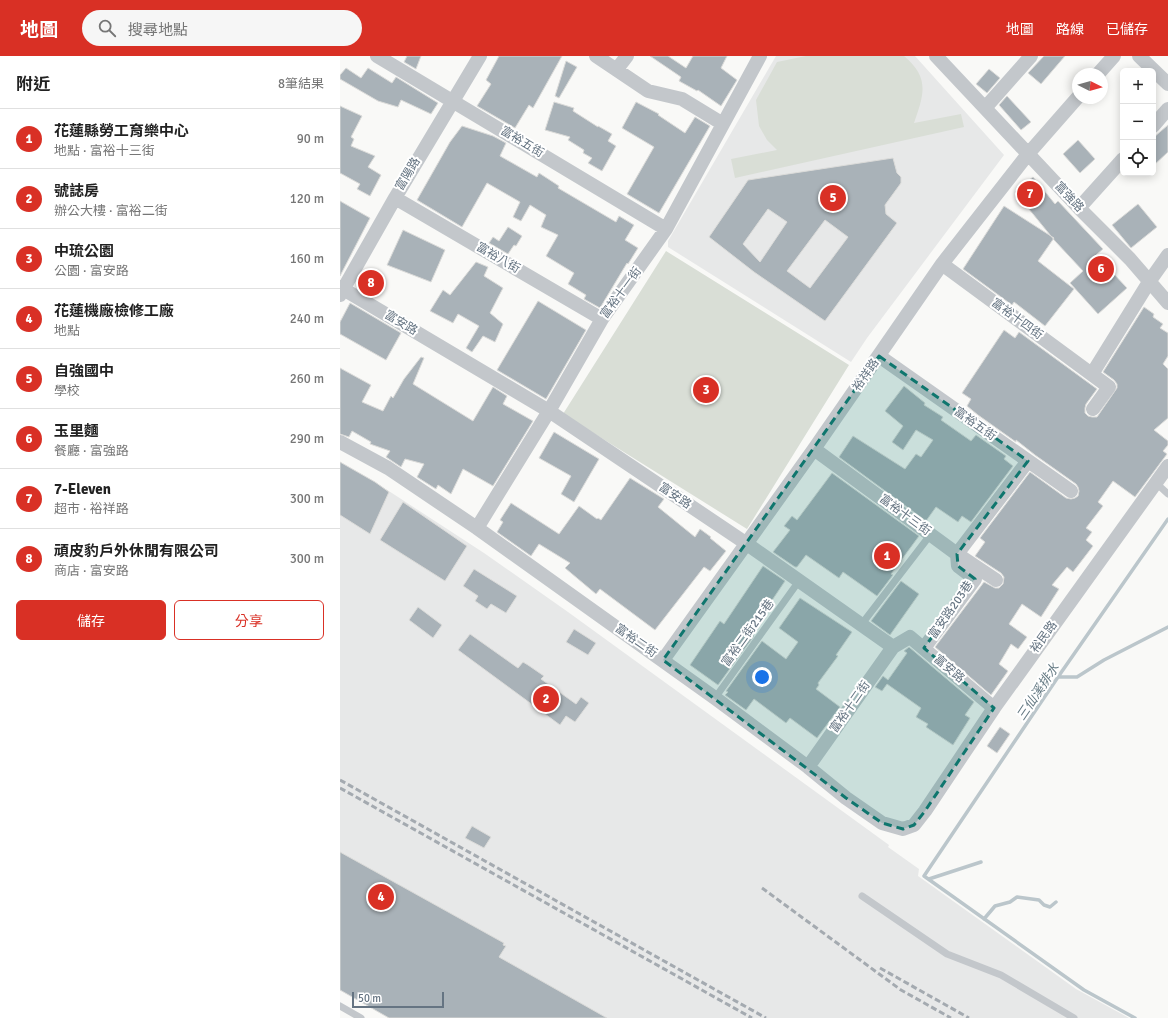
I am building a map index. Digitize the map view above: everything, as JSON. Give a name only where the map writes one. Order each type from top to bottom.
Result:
[{"type":"street","name":"富裕五街","points":[[377,56],[666,229]]},
{"type":"street","name":"富陽路","points":[[341,290],[452,100],[480,56]]},
{"type":"street","points":[[596,56],[648,91],[682,99],[723,124]]},
{"type":"street","points":[[617,69],[627,56]]},
{"type":"street","name":"富裕十一街","points":[[477,528],[549,411],[602,319],[666,229],[760,56]]},
{"type":"street","name":"富強路","points":[[937,56],[1079,208],[1130,259],[1168,303]]},
{"type":"street","points":[[986,108],[1031,56]]},
{"type":"street","points":[[1103,68],[1114,56]]},
{"type":"street","points":[[1140,56],[1168,84]]},
{"type":"street","name":"裕祥路","points":[[663,660],[748,544],[942,264],[1028,154],[1072,104]]},
{"type":"street","points":[[1156,123],[1168,109]]},
{"type":"street","points":[[1079,208],[1120,162]]},
{"type":"street","name":"富裕八街","points":[[395,198],[602,319]]},
{"type":"street","points":[[1092,374],[1149,282],[1168,255]]},
{"type":"street","name":"富裕十四街","points":[[942,264],[1109,388],[1093,409]]},
{"type":"street","name":"富安路","points":[[341,290],[549,411],[748,544],[892,647],[910,636],[994,708]]},
{"type":"street","name":"富裕五街","points":[[879,356],[1071,491]]},
{"type":"street","name":"富裕二街","points":[[340,442],[388,468],[477,528],[663,660],[808,767],[846,798],[882,823],[903,829],[914,825],[924,811]]},
{"type":"street","name":"富裕十三街","points":[[814,450],[957,554],[996,580]]},
{"type":"street","points":[[957,554],[1028,461]]},
{"type":"street","name":"裕民路","points":[[924,811],[994,708],[1168,466]]},
{"type":"street","name":"富安路203巷","points":[[924,648],[975,579],[958,566],[957,554]]},
{"type":"street","name":"富裕十二街","points":[[808,767],[892,647]]},
{"type":"lane","points":[[1156,483],[1168,494]]},
{"type":"lane","points":[[861,625],[931,534]]},
{"type":"lane","name":"富裕二街215巷","points":[[715,698],[799,581]]},
{"type":"lane","points":[[862,896],[947,954],[1001,975],[1074,1018]]},
{"type":"lane","points":[[340,1006],[361,1018]]},
{"type":"highlighted area","points":[[879,356],[1028,461],[957,554],[958,566],[975,579],[924,648],[994,708],[925,811],[914,825],[903,829],[882,823],[846,798],[663,660]]},
{"type":"shaded area","points":[[776,56],[915,56],[1004,155],[867,338],[851,362],[668,247],[668,241]]},
{"type":"shaded area","points":[[806,56],[904,56],[918,72],[921,79],[922,95],[914,123],[961,114],[964,127],[735,178],[731,159],[777,150],[767,140],[759,126],[756,100],[777,62]]},
{"type":"shaded area","points":[[666,251],[849,365],[747,529],[563,414]]},
{"type":"shaded area","points":[[340,462],[375,482],[484,553],[568,612],[889,845],[888,847],[919,869],[918,876],[1076,989],[1129,1018],[389,1018],[340,990]]},
{"type":"building","points":[[407,56],[421,56],[416,69],[404,62]]},
{"type":"building","points":[[499,56],[562,56],[533,108],[529,105],[515,128],[477,106],[491,84],[486,80]]},
{"type":"building","points":[[650,56],[668,56],[686,68],[693,56],[727,56],[721,68],[737,80],[721,106],[698,90],[697,91],[679,81],[681,77]]},
{"type":"building","points":[[1044,56],[1065,56],[1041,84],[1028,73]]},
{"type":"building","points":[[566,61],[577,67],[559,98],[555,96]]},
{"type":"building","points":[[346,68],[361,78],[368,68],[392,83],[396,77],[438,103],[431,114],[401,100],[398,107],[378,101],[340,79],[340,75]]},
{"type":"building","points":[[989,69],[1000,78],[987,93],[976,84]]},
{"type":"building","points":[[1007,96],[1031,122],[1021,130],[999,105]]},
{"type":"building","points":[[554,102],[574,108],[573,111],[612,134],[608,141],[616,146],[602,171],[588,163],[592,158],[583,153],[584,150],[568,140],[570,137],[545,130]]},
{"type":"building","points":[[636,102],[659,114],[658,115],[685,133],[695,117],[710,126],[659,213],[627,194],[654,147],[622,128]]},
{"type":"building","points":[[340,106],[362,116],[351,137],[354,139],[351,146],[375,156],[368,167],[381,175],[370,196],[357,189],[360,184],[340,173]]},
{"type":"building","points":[[1168,125],[1168,152],[1156,163],[1156,140],[1156,135]]},
{"type":"building","points":[[462,126],[493,136],[506,143],[500,156],[537,177],[539,173],[559,186],[558,188],[616,222],[619,216],[634,225],[625,240],[638,248],[628,264],[627,263],[600,308],[584,299],[586,295],[568,284],[574,273],[546,256],[558,235],[541,227],[546,215],[530,205],[521,221],[513,217],[520,202],[487,183],[462,227],[417,200],[450,142]]},
{"type":"building","points":[[1078,140],[1095,159],[1080,173],[1063,154]]},
{"type":"building","points":[[893,158],[897,173],[901,177],[901,183],[885,205],[886,214],[897,223],[825,321],[754,272],[709,237],[748,180]],"holes":[[[768,209],[787,222],[760,262],[743,244]],[[825,220],[848,237],[810,288],[787,271]]]},
{"type":"building","points":[[1033,177],[1055,204],[1058,201],[1103,249],[1096,255],[1127,288],[1098,314],[1070,283],[1083,271],[1055,241],[1015,192]]},
{"type":"building","points":[[340,201],[370,218],[340,276]]},
{"type":"building","points":[[1138,204],[1157,227],[1131,248],[1112,225]]},
{"type":"building","points":[[1004,206],[1054,238],[1038,261],[1074,289],[1045,326],[1014,302],[1012,305],[963,269]]},
{"type":"building","points":[[508,227],[522,236],[516,246],[514,245],[508,254],[489,243],[493,237],[499,241]]},
{"type":"building","points":[[403,230],[445,250],[431,282],[387,265]]},
{"type":"building","points":[[476,262],[488,267],[484,276],[503,288],[490,313],[503,324],[495,342],[483,336],[472,352],[466,348],[479,326],[458,314],[453,323],[430,311],[443,290],[450,295]]},
{"type":"building","points":[[538,301],[586,330],[546,399],[497,370]]},
{"type":"building","points":[[350,303],[401,333],[386,360],[340,334],[340,322]]},
{"type":"building","points":[[1144,307],[1154,314],[1153,317],[1163,324],[1160,328],[1168,333],[1168,356],[1163,364],[1168,369],[1168,418],[1154,430],[1168,441],[1168,445],[1163,451],[1167,454],[1135,497],[1113,481],[1098,502],[1103,506],[1086,528],[1092,532],[1086,540],[1093,546],[1073,572],[1067,567],[1052,585],[1059,589],[1041,617],[1022,604],[1009,624],[1027,637],[1018,649],[1011,644],[999,664],[1008,671],[991,695],[935,647],[984,582],[995,588],[999,588],[1003,584],[1004,577],[1001,573],[975,556],[985,542],[980,538],[1030,472],[1066,498],[1075,498],[1078,496],[1079,491],[1076,484],[967,406],[971,399],[962,393],[1004,330],[1015,338],[1019,332],[1097,389],[1086,404],[1085,413],[1088,416],[1097,417],[1117,388],[1117,384],[1114,380],[1103,372]]},
{"type":"building","points":[[421,357],[424,358],[413,384],[473,421],[493,387],[507,396],[503,404],[533,421],[493,486],[463,469],[451,494],[438,485],[436,489],[417,477],[424,464],[405,459],[401,467],[386,457],[390,451],[370,444],[371,442],[352,431],[349,437],[340,434],[340,368],[371,385],[362,402],[383,411],[391,396],[393,398],[404,379]]},
{"type":"building","points":[[904,386],[925,403],[924,405],[943,417],[941,420],[971,441],[976,435],[1006,456],[1004,459],[1013,466],[971,522],[962,516],[958,522],[936,507],[926,521],[839,457],[853,436],[905,469],[916,454],[921,457],[933,440],[916,430],[903,450],[892,442],[903,426],[885,411]]},
{"type":"building","points":[[554,432],[599,459],[574,502],[561,494],[571,476],[539,458]]},
{"type":"building","points":[[340,462],[375,482],[389,492],[370,534],[340,515]]},
{"type":"building","points":[[832,473],[919,536],[877,596],[843,572],[839,578],[806,555],[797,567],[795,567],[773,552],[790,530],[784,526],[792,516],[797,520]]},
{"type":"building","points":[[630,478],[664,499],[658,507],[695,537],[700,529],[726,551],[710,571],[704,567],[655,630],[600,589],[596,594],[565,568],[570,563],[539,544],[531,556],[497,532],[503,522],[500,520],[511,503],[559,534],[579,506],[597,519],[598,518],[601,520]]},
{"type":"building","points":[[403,502],[467,546],[445,581],[380,540]]},
{"type":"building","points":[[763,566],[785,581],[750,633],[754,636],[718,685],[690,665],[720,621],[724,624]]},
{"type":"building","points":[[474,569],[517,596],[506,613],[491,604],[487,609],[475,601],[478,596],[463,586]]},
{"type":"building","points":[[901,581],[919,594],[890,635],[871,621]]},
{"type":"building","points":[[800,598],[852,632],[836,655],[838,656],[818,683],[819,685],[816,689],[840,707],[817,738],[790,718],[786,723],[754,699],[746,710],[725,695],[728,692],[726,691],[762,641],[786,659],[798,642],[779,628]]},
{"type":"building","points":[[418,607],[442,625],[433,638],[409,620]]},
{"type":"building","points":[[574,629],[596,643],[588,655],[566,642]]},
{"type":"building","points":[[470,634],[518,668],[523,662],[528,665],[544,676],[541,679],[576,704],[581,697],[589,703],[575,722],[566,716],[560,725],[458,650]]},
{"type":"building","points":[[909,647],[974,702],[965,715],[970,718],[953,745],[926,727],[928,724],[916,717],[921,708],[887,684],[882,691],[875,687],[883,676],[888,680],[907,653],[904,651]]},
{"type":"building","points":[[1000,727],[1010,734],[997,753],[987,746]]},
{"type":"building","points":[[472,826],[491,837],[484,848],[465,838]]},
{"type":"building","points":[[340,852],[504,943],[503,945],[506,946],[499,957],[607,1018],[389,1018],[340,990]]},
{"type":"waterway","name":"三仙溪排水","points":[[1135,1018],[1084,990],[924,876],[1058,677],[1168,519]]},
{"type":"waterway","points":[[1058,677],[1077,677],[1104,660],[1168,627]]},
{"type":"waterway","points":[[929,879],[981,862]]},
{"type":"waterway","points":[[984,919],[995,906],[1010,902],[1017,897],[1039,900],[1044,905],[1050,907],[1056,902]]},
{"type":"railway","points":[[340,780],[766,1018]]},
{"type":"railway","points":[[340,788],[752,1018]]},
{"type":"railway","points":[[762,888],[901,990],[951,1018]]},
{"type":"railway","points":[[880,968],[969,1018]]},
{"type":"place","name":"7-Eleven","points":[[1030,194]]},
{"type":"place","name":"自強國中","points":[[833,198]]},
{"type":"place","name":"玉里麵","points":[[1101,269]]},
{"type":"place","name":"頑皮豹戶外休閒有限公司","points":[[371,283]]},
{"type":"place","name":"中琉公園","points":[[706,390]]},
{"type":"place","name":"花蓮縣勞工育樂中心","points":[[887,556]]},
{"type":"place","name":"號誌房","points":[[546,699]]},
{"type":"place","name":"花蓮機廠檢修工廠","points":[[381,897]]}]
